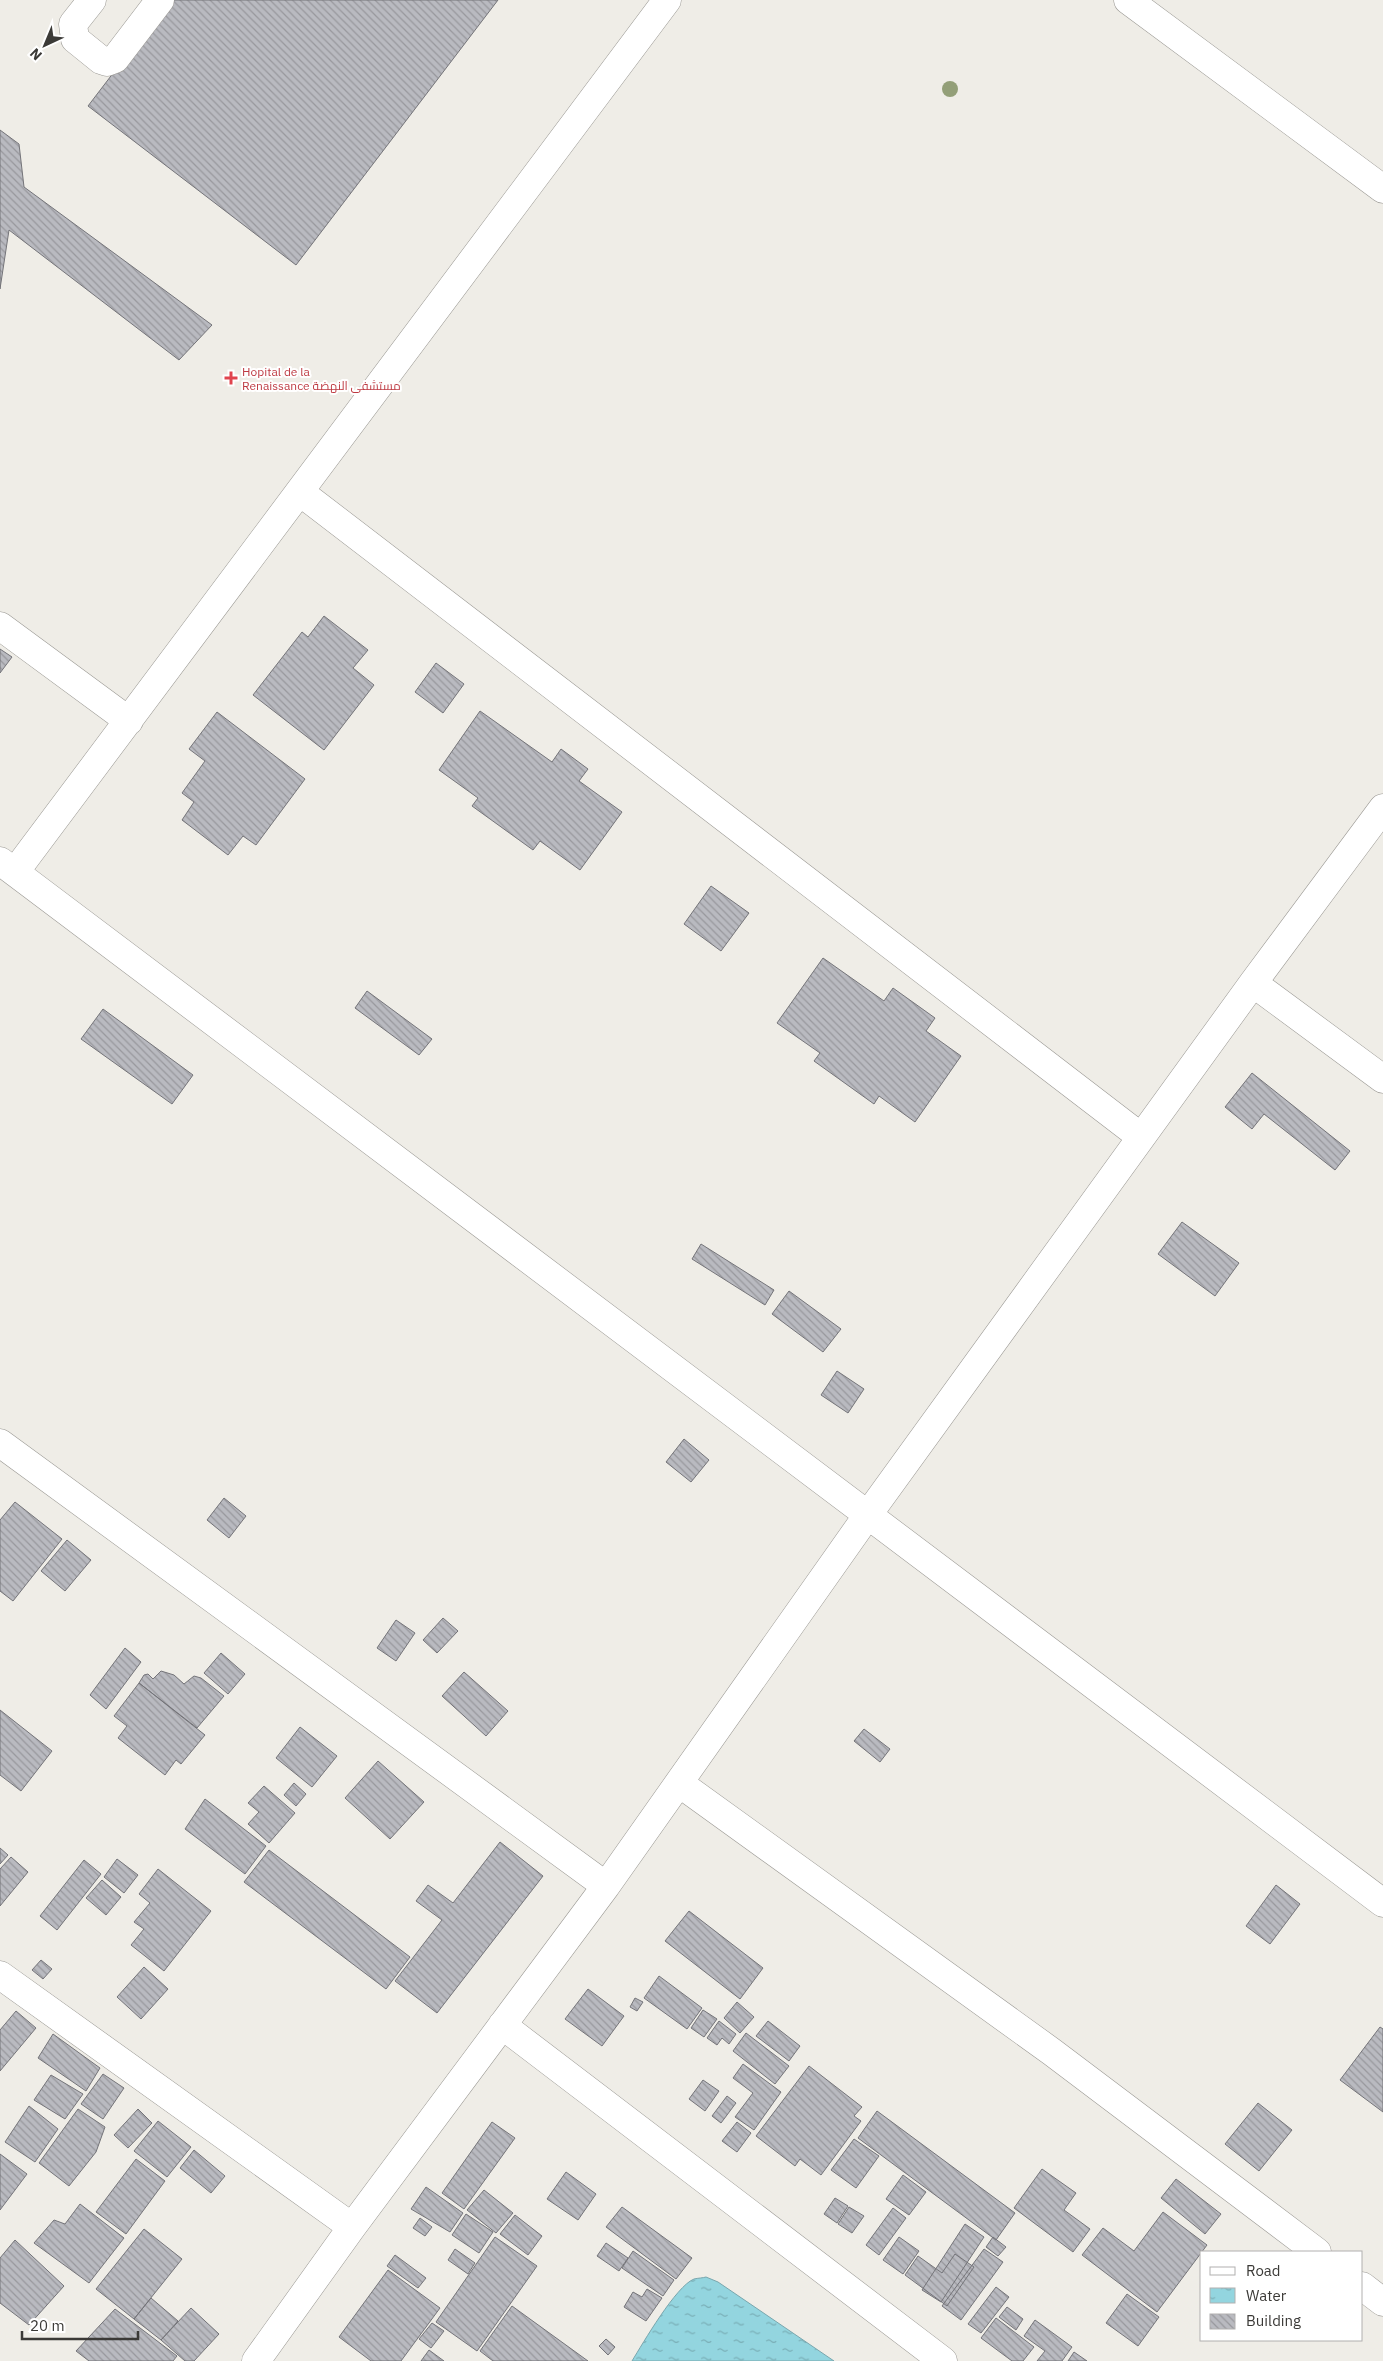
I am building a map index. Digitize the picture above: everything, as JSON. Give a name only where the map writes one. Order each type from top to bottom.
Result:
[{"type":"street","points":[[92,0],[73,24],[72,32],[75,39],[101,60],[107,62],[115,59],[160,0]]},
{"type":"street","points":[[667,0],[129,720],[8,867],[867,1516],[1383,1902]]},
{"type":"street","points":[[1128,0],[1383,189]]},
{"type":"street","points":[[300,492],[1141,1138]]},
{"type":"street","points":[[0,626],[129,720]]},
{"type":"street","points":[[256,2361],[352,2227],[606,1886],[867,1516],[1252,983],[1383,808]]},
{"type":"street","points":[[1252,983],[1383,1078]]},
{"type":"street","points":[[0,1443],[606,1886]]},
{"type":"street","points":[[679,1783],[1052,2052],[1317,2251]]},
{"type":"street","points":[[0,1975],[352,2227]]},
{"type":"street","points":[[502,2025],[943,2361]]},
{"type":"street","points":[[1363,2287],[1383,2302]]},
{"type":"water","points":[[706,2277],[718,2282],[834,2361],[632,2361],[660,2316],[678,2292],[694,2279]]},
{"type":"building","points":[[169,0],[498,0],[296,265],[88,106]]},
{"type":"building","points":[[0,130],[19,144],[24,187],[212,325],[179,360],[9,230],[0,289]]},
{"type":"building","points":[[324,616],[368,650],[353,668],[374,685],[324,750],[253,695],[302,632],[308,637]]},
{"type":"building","points":[[0,649],[12,657],[0,673]]},
{"type":"building","points":[[436,663],[464,684],[443,713],[415,692]]},
{"type":"building","points":[[480,711],[552,762],[561,749],[588,769],[579,781],[622,812],[580,870],[540,841],[533,850],[472,806],[478,798],[439,770]]},
{"type":"building","points":[[217,712],[305,779],[256,845],[243,836],[228,855],[182,820],[194,802],[182,793],[205,761],[189,749]]},
{"type":"building","points":[[711,886],[749,913],[721,951],[684,924]]},
{"type":"building","points":[[823,958],[884,1001],[893,988],[935,1018],[926,1031],[961,1056],[915,1122],[879,1096],[874,1104],[814,1061],[820,1053],[777,1023]]},
{"type":"building","points":[[367,991],[432,1039],[419,1055],[355,1008]]},
{"type":"building","points":[[103,1009],[193,1075],[172,1104],[81,1039]]},
{"type":"building","points":[[1252,1073],[1350,1151],[1335,1170],[1264,1114],[1252,1129],[1225,1107]]},
{"type":"building","points":[[1182,1222],[1239,1263],[1215,1296],[1158,1254]]},
{"type":"building","points":[[701,1244],[774,1290],[765,1305],[692,1259]]},
{"type":"building","points":[[789,1291],[841,1329],[823,1352],[772,1314]]},
{"type":"building","points":[[837,1371],[864,1389],[848,1413],[821,1395]]},
{"type":"building","points":[[684,1439],[709,1460],[691,1482],[666,1462]]},
{"type":"building","points":[[224,1498],[246,1516],[229,1538],[207,1520]]},
{"type":"building","points":[[15,1502],[62,1539],[13,1601],[0,1591],[0,1520]]},
{"type":"building","points":[[67,1540],[91,1560],[65,1591],[41,1571]]},
{"type":"building","points":[[443,1618],[458,1631],[437,1653],[423,1640]]},
{"type":"building","points":[[396,1620],[415,1633],[396,1661],[377,1648]]},
{"type":"building","points":[[125,1648],[141,1662],[106,1709],[90,1695]]},
{"type":"building","points":[[221,1653],[245,1674],[228,1694],[204,1673]]},
{"type":"building","points":[[161,1671],[174,1675],[184,1684],[194,1676],[201,1678],[224,1696],[197,1728],[139,1683],[144,1675],[148,1674],[153,1679]]},
{"type":"building","points":[[464,1672],[508,1711],[486,1736],[442,1696]]},
{"type":"building","points":[[139,1683],[205,1735],[181,1764],[176,1760],[165,1775],[118,1738],[127,1726],[114,1716]]},
{"type":"building","points":[[0,1710],[52,1751],[21,1791],[0,1775]]},
{"type":"building","points":[[300,1727],[337,1756],[312,1787],[276,1758]]},
{"type":"building","points":[[864,1729],[890,1749],[880,1762],[854,1741]]},
{"type":"building","points":[[378,1761],[424,1802],[390,1839],[345,1798]]},
{"type":"building","points":[[294,1783],[306,1794],[296,1806],[284,1795]]},
{"type":"building","points":[[264,1786],[295,1813],[269,1843],[248,1824],[259,1812],[248,1803]]},
{"type":"building","points":[[205,1799],[266,1846],[245,1874],[185,1829]]},
{"type":"building","points":[[500,1842],[543,1876],[437,2013],[395,1981],[442,1920],[416,1901],[428,1885],[453,1903]]},
{"type":"building","points":[[0,1848],[8,1855],[0,1864]]},
{"type":"building","points":[[269,1850],[410,1957],[386,1989],[244,1882]]},
{"type":"building","points":[[11,1857],[28,1872],[0,1906],[0,1869]]},
{"type":"building","points":[[117,1859],[138,1875],[124,1893],[104,1877]]},
{"type":"building","points":[[84,1860],[101,1874],[57,1930],[40,1916]]},
{"type":"building","points":[[158,1869],[211,1911],[164,1971],[131,1945],[144,1929],[134,1922],[150,1903],[139,1894]]},
{"type":"building","points":[[102,1880],[121,1897],[106,1915],[86,1898]]},
{"type":"building","points":[[1276,1885],[1300,1904],[1270,1944],[1246,1926]]},
{"type":"building","points":[[689,1911],[763,1968],[740,1999],[665,1941]]},
{"type":"building","points":[[41,1960],[52,1969],[43,1979],[32,1970]]},
{"type":"building","points":[[144,1967],[168,1989],[141,2019],[117,1997]]},
{"type":"building","points":[[659,1976],[702,2008],[687,2029],[644,1998]]},
{"type":"building","points":[[588,1989],[624,2016],[602,2046],[565,2019]]},
{"type":"building","points":[[635,1998],[643,2002],[637,2011],[630,2007]]},
{"type":"building","points":[[737,2002],[754,2017],[740,2033],[724,2018]]},
{"type":"building","points":[[703,2010],[717,2019],[704,2037],[691,2028]]},
{"type":"building","points":[[16,2011],[36,2028],[0,2071],[0,2030]]},
{"type":"building","points":[[719,2021],[736,2034],[729,2044],[722,2038],[717,2045],[707,2038]]},
{"type":"building","points":[[768,2021],[800,2046],[789,2061],[756,2036]]},
{"type":"building","points":[[1380,2027],[1383,2029],[1383,2112],[1340,2080]]},
{"type":"building","points":[[746,2033],[789,2066],[775,2084],[733,2051]]},
{"type":"building","points":[[53,2034],[100,2068],[86,2091],[38,2058]]},
{"type":"building","points":[[743,2064],[781,2092],[754,2130],[735,2117],[753,2093],[733,2078]]},
{"type":"building","points":[[809,2066],[862,2107],[854,2116],[861,2121],[821,2175],[800,2159],[795,2166],[756,2136]]},
{"type":"building","points":[[103,2074],[124,2088],[103,2119],[81,2104]]},
{"type":"building","points":[[51,2075],[83,2094],[65,2119],[34,2100]]},
{"type":"building","points":[[703,2080],[719,2091],[705,2111],[689,2099]]},
{"type":"building","points":[[727,2096],[736,2103],[721,2123],[712,2116]]},
{"type":"building","points":[[1258,2103],[1292,2130],[1259,2171],[1225,2144]]},
{"type":"building","points":[[29,2106],[58,2129],[35,2162],[5,2142]]},
{"type":"building","points":[[78,2109],[105,2127],[96,2152],[69,2186],[39,2163]]},
{"type":"building","points":[[138,2109],[152,2123],[128,2148],[114,2135]]},
{"type":"building","points":[[877,2111],[1015,2213],[996,2240],[858,2138]]},
{"type":"building","points":[[158,2121],[191,2147],[167,2177],[134,2151]]},
{"type":"building","points":[[492,2122],[515,2138],[464,2209],[442,2193]]},
{"type":"building","points":[[737,2122],[751,2133],[737,2152],[722,2141]]},
{"type":"building","points":[[854,2139],[879,2156],[856,2188],[831,2170]]},
{"type":"building","points":[[194,2150],[225,2176],[211,2193],[180,2168]]},
{"type":"building","points":[[0,2154],[27,2174],[0,2210]]},
{"type":"building","points":[[136,2159],[165,2181],[126,2234],[96,2212]]},
{"type":"building","points":[[1042,2169],[1076,2193],[1064,2210],[1090,2229],[1073,2252],[1014,2208]]},
{"type":"building","points":[[566,2172],[596,2194],[578,2220],[547,2199]]},
{"type":"building","points":[[903,2175],[926,2192],[909,2215],[886,2199]]},
{"type":"building","points":[[1176,2179],[1221,2214],[1205,2234],[1161,2198]]},
{"type":"building","points":[[426,2187],[463,2213],[450,2232],[411,2209]]},
{"type":"building","points":[[484,2190],[513,2213],[496,2233],[467,2210]]},
{"type":"building","points":[[835,2198],[848,2206],[837,2223],[824,2214]]},
{"type":"building","points":[[80,2204],[124,2238],[89,2283],[34,2243],[54,2220],[65,2224]]},
{"type":"building","points":[[622,2207],[692,2258],[676,2279],[606,2227]]},
{"type":"building","points":[[849,2207],[864,2216],[852,2233],[838,2224]]},
{"type":"building","points":[[893,2208],[906,2218],[879,2255],[866,2245]]},
{"type":"building","points":[[1163,2212],[1207,2245],[1203,2251],[1200,2251],[1200,2254],[1157,2312],[1082,2255],[1103,2228],[1134,2251]]},
{"type":"building","points":[[466,2214],[493,2232],[479,2253],[452,2235]]},
{"type":"building","points":[[515,2215],[542,2236],[528,2255],[500,2234]]},
{"type":"building","points":[[420,2218],[432,2227],[425,2236],[413,2228]]},
{"type":"building","points":[[965,2224],[984,2237],[941,2302],[922,2290]]},
{"type":"building","points":[[144,2229],[182,2259],[134,2319],[96,2289]]},
{"type":"building","points":[[495,2237],[537,2266],[477,2351],[436,2322]]},
{"type":"building","points":[[899,2237],[919,2251],[903,2274],[883,2260]]},
{"type":"building","points":[[993,2237],[1006,2247],[998,2256],[986,2247]]},
{"type":"building","points":[[15,2240],[64,2286],[29,2325],[0,2303],[0,2258]]},
{"type":"building","points":[[606,2243],[628,2258],[619,2271],[597,2256]]},
{"type":"building","points":[[455,2249],[475,2263],[468,2274],[448,2260]]},
{"type":"building","points":[[984,2249],[1003,2262],[961,2320],[942,2306]]},
{"type":"building","points":[[633,2251],[674,2280],[663,2296],[622,2268]]},
{"type":"building","points":[[955,2254],[974,2267],[947,2306],[905,2275],[918,2256],[942,2273]]},
{"type":"building","points":[[395,2255],[426,2278],[418,2288],[387,2266]]},
{"type":"building","points":[[388,2270],[440,2308],[401,2361],[371,2361],[339,2337]]},
{"type":"building","points":[[996,2287],[1009,2297],[981,2333],[968,2324]]},
{"type":"building","points":[[647,2289],[662,2298],[646,2321],[624,2307],[633,2292],[642,2297]]},
{"type":"building","points":[[1127,2294],[1159,2317],[1138,2346],[1106,2323]]},
{"type":"building","points":[[151,2298],[178,2321],[161,2340],[134,2319]]},
{"type":"building","points":[[512,2306],[588,2361],[493,2361],[480,2351]]},
{"type":"building","points":[[1007,2307],[1023,2319],[1016,2330],[999,2317]]},
{"type":"building","points":[[191,2308],[219,2334],[194,2361],[185,2361],[161,2340]]},
{"type":"building","points":[[115,2309],[177,2356],[173,2361],[89,2361],[76,2351]]},
{"type":"building","points":[[996,2318],[1034,2347],[1023,2361],[1012,2361],[981,2338]]},
{"type":"building","points":[[1035,2320],[1072,2347],[1062,2361],[1037,2361],[1045,2351],[1024,2336]]},
{"type":"building","points":[[432,2323],[444,2331],[431,2348],[419,2339]]},
{"type":"building","points":[[606,2339],[615,2347],[608,2355],[599,2346]]},
{"type":"building","points":[[429,2350],[444,2361],[421,2361]]},
{"type":"building","points":[[1074,2352],[1087,2361],[1068,2361]]},
{"type":"place","name":"Hopital de la Renaissance مستشفى النهضة","points":[[231,378]]}]
